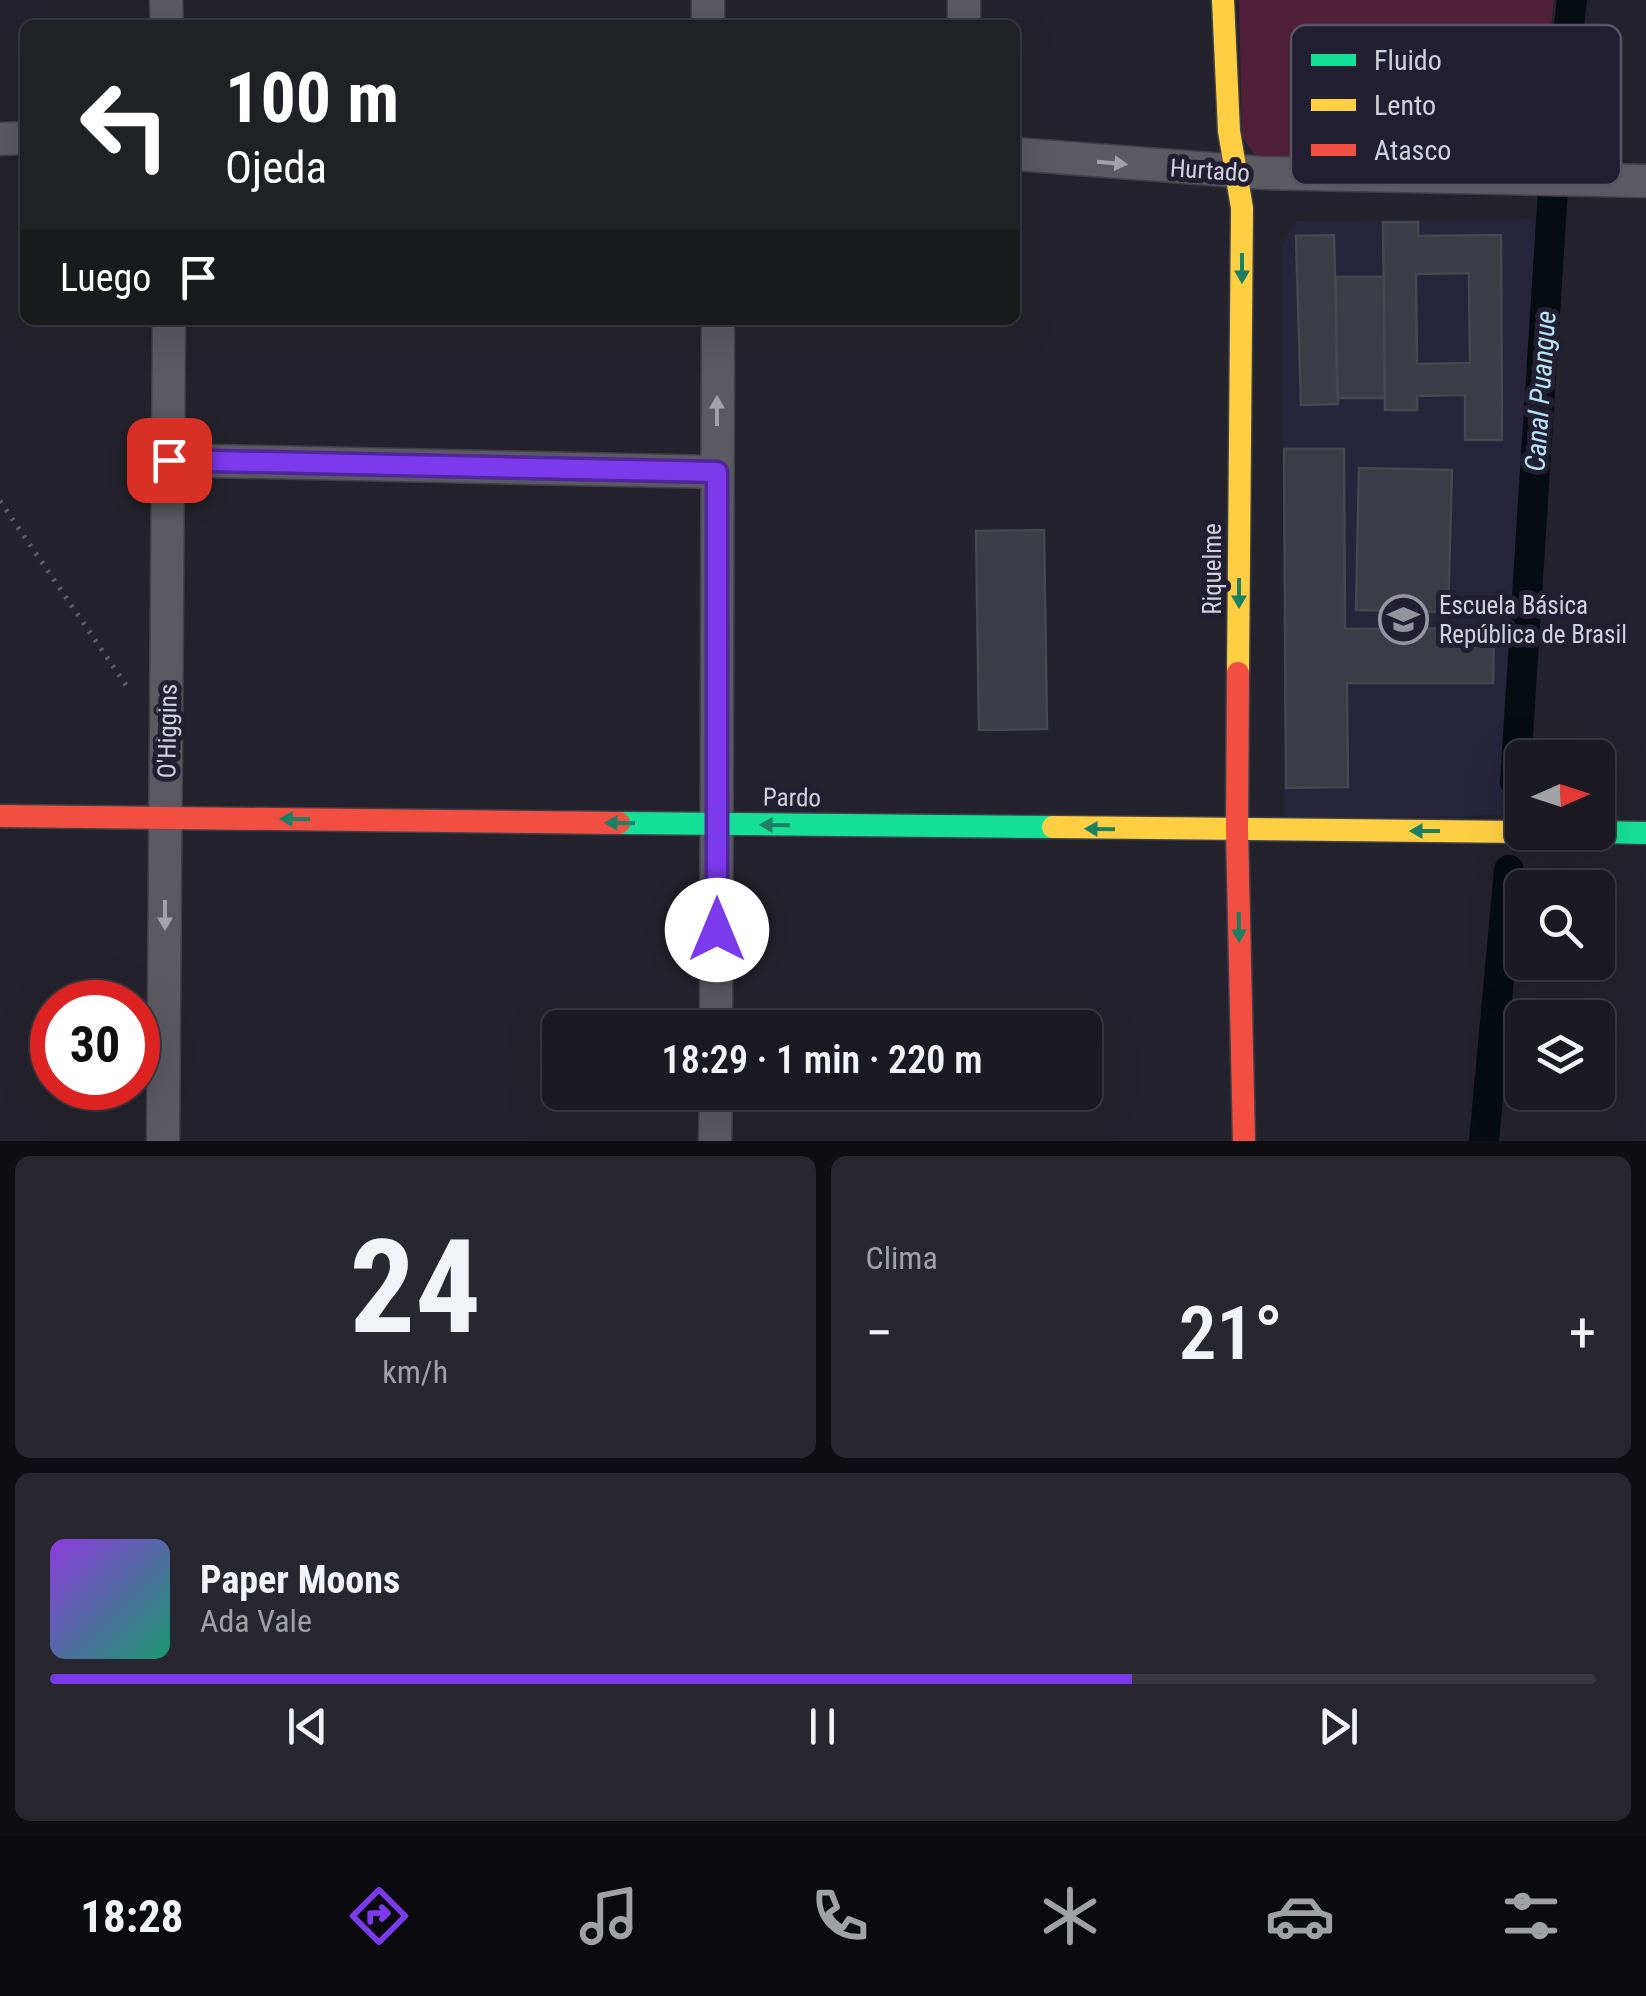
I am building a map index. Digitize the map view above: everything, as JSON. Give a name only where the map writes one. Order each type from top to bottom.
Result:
[{"type":"street","name":"Riquelme","points":[[1223,0],[1226,125],[1232,172],[1242,208],[1237,830],[1244,1141]]},
{"type":"street","name":"Hurtado","points":[[1020,154],[1291,174]]},
{"type":"street","name":"Hurtado","points":[[1621,182],[1646,181]]},
{"type":"street","name":"O'Higgins","points":[[163,1141],[169,325]]},
{"type":"street","points":[[716,1010],[718,325]]},
{"type":"street","points":[[169,460],[717,472]]},
{"type":"street","name":"Pardo","points":[[0,816],[1505,832]]},
{"type":"street","points":[[1615,832],[1646,833]]},
{"type":"street","points":[[715,1141],[716,1110]]},
{"type":"path","points":[[0,501],[128,688]]},
{"type":"shaded area","points":[[1239,0],[1554,0],[1551,25],[1291,25],[1291,161],[1259,160],[1242,137]]},
{"type":"shaded area","name":"Escuela Básica República de Brasil","points":[[1547,219],[1515,740],[1505,740],[1505,815],[1285,819],[1282,245],[1296,221]]},
{"type":"building","points":[[1383,222],[1418,222],[1418,236],[1501,235],[1502,440],[1465,440],[1465,395],[1417,396],[1417,410],[1385,410]],"holes":[[[1469,273],[1470,363],[1417,364],[1416,274]]]},
{"type":"building","points":[[1334,235],[1338,404],[1301,405],[1296,236]]},
{"type":"building","points":[[1336,277],[1384,277],[1385,398],[1337,398]]},
{"type":"building","points":[[1284,449],[1344,449],[1345,629],[1494,628],[1493,683],[1347,683],[1348,787],[1286,788]]},
{"type":"building","points":[[1359,468],[1452,470],[1448,612],[1356,610]]},
{"type":"building","points":[[1044,530],[1047,729],[979,730],[976,531]]},
{"type":"waterway","name":"Canal Puangue","points":[[1569,25],[1572,0]]},
{"type":"waterway","name":"Canal Puangue","points":[[1518,740],[1553,185]]},
{"type":"waterway","name":"Canal Puangue","points":[[1484,1141],[1505,913]]},
{"type":"traffic: fast","points":[[619,823],[1053,827]]},
{"type":"traffic: fast","points":[[1615,832],[1646,833]]},
{"type":"traffic: slow","points":[[1223,0],[1229,131],[1242,208],[1238,673]]},
{"type":"traffic: slow","points":[[1053,827],[1505,832]]},
{"type":"traffic: jam","points":[[1238,673],[1237,830],[1244,1141]]},
{"type":"traffic: jam","points":[[0,816],[619,823]]},
{"type":"place","name":"Escuela Básica República de Brasil","points":[[1404,619]]},
{"type":"route","points":[[169,460],[717,472],[717,930]]}]
